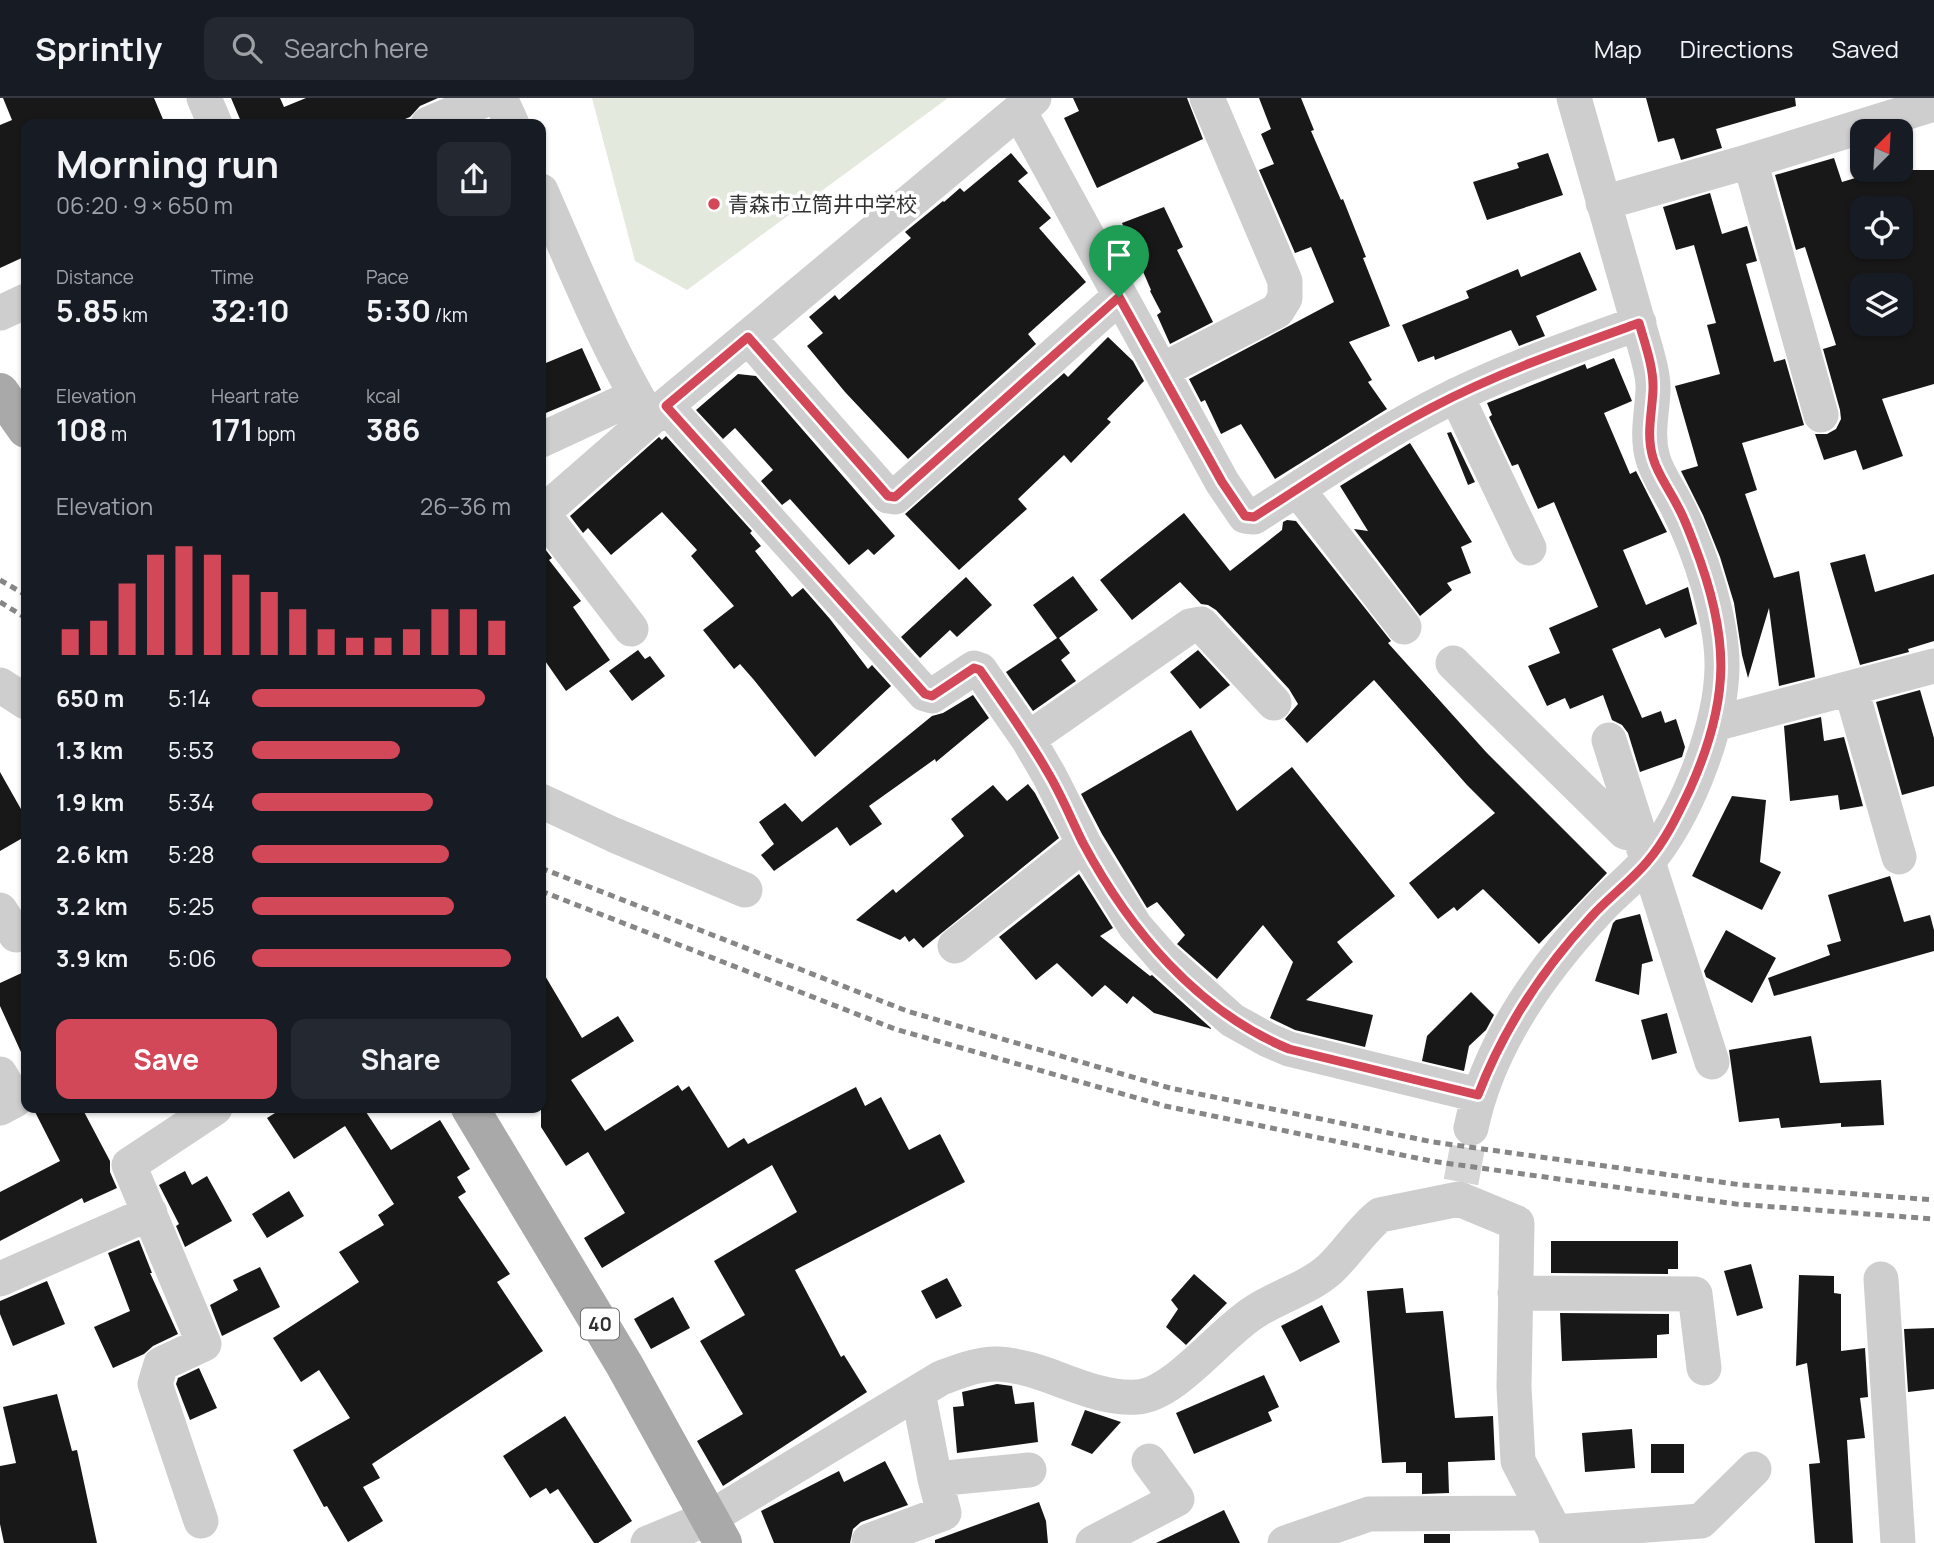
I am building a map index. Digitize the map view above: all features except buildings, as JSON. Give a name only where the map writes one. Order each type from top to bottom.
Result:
[{"type":"main road","points":[[0,392],[21,422]]},
{"type":"main road","name":"40","points":[[473,1113],[625,1366],[717,1530]]},
{"type":"street","points":[[204,98],[213,119]]},
{"type":"street","points":[[440,119],[489,98]]},
{"type":"street","points":[[500,98],[510,119]]},
{"type":"street","points":[[1161,371],[1277,311],[1285,298],[1285,281],[1207,98]]},
{"type":"street","points":[[546,216],[554,255],[589,303],[651,407],[925,694],[932,696],[974,668],[980,670],[1028,739],[1084,844],[1135,926],[1163,958],[1232,1020],[1268,1040],[1474,1112],[1502,1040],[1554,961],[1601,906],[1643,850],[1663,840],[1680,809],[1714,724],[1721,691],[1718,623],[1695,546],[1678,506],[1653,460],[1648,426],[1653,377],[1574,98]]},
{"type":"street","points":[[546,508],[651,407],[748,337],[1027,104],[1119,297],[1222,482],[1245,516],[1254,517],[1399,426],[1456,395],[1639,323]]},
{"type":"street","points":[[1604,203],[1934,104]]},
{"type":"street","points":[[1750,161],[1821,415]]},
{"type":"street","points":[[748,337],[888,496],[895,497],[1119,297]]},
{"type":"street","points":[[0,313],[21,303]]},
{"type":"street","points":[[1456,395],[1528,548]]},
{"type":"street","points":[[546,438],[651,407]]},
{"type":"street","points":[[1298,490],[1404,627]]},
{"type":"street","points":[[546,519],[631,629]]},
{"type":"street","points":[[1028,739],[1190,626],[1200,624],[1274,703]]},
{"type":"street","points":[[1453,663],[1643,850]]},
{"type":"street","points":[[1714,724],[1934,666]]},
{"type":"street","points":[[0,685],[21,699]]},
{"type":"street","points":[[1851,689],[1899,857]]},
{"type":"street","points":[[1609,740],[1712,1062]]},
{"type":"street","points":[[546,803],[745,890]]},
{"type":"street","points":[[954,946],[1084,844]]},
{"type":"street","points":[[0,1074],[15,1100],[0,1108]]},
{"type":"street","points":[[201,1521],[155,1384],[161,1364],[205,1344],[129,1165],[207,1113]]},
{"type":"street","points":[[648,1543],[717,1530],[918,1392],[941,1378],[965,1369],[996,1363],[1033,1370],[1107,1395],[1139,1398],[1159,1390],[1180,1376],[1255,1311],[1290,1294],[1328,1270],[1380,1214],[1460,1191],[1517,1223],[1515,1427],[1518,1461],[1553,1529]]},
{"type":"street","points":[[0,1279],[150,1213]]},
{"type":"street","points":[[1881,1279],[1898,1543]]},
{"type":"street","points":[[1516,1293],[1695,1294],[1704,1368]]},
{"type":"street","points":[[869,1541],[944,1513],[918,1392]]},
{"type":"street","points":[[1093,1543],[1177,1499],[1149,1461]]},
{"type":"street","points":[[1285,1543],[1369,1514],[1553,1529],[1701,1521],[1754,1469]]},
{"type":"street","points":[[935,1479],[1028,1470]]},
{"type":"shaded area","points":[[592,98],[948,98],[687,290],[635,261]]},
{"type":"tunnel","points":[[1461,1182],[1471,1128]]},
{"type":"railway","points":[[0,580],[21,592]]},
{"type":"railway","points":[[0,602],[21,615]]},
{"type":"railway","points":[[546,870],[907,1011],[1170,1088],[1433,1142],[1742,1185],[1934,1200]]},
{"type":"railway","points":[[546,893],[895,1029],[1165,1106],[1431,1161],[1736,1204],[1934,1219]]},
{"type":"place","name":"青森市立筒井中学校","points":[[714,204]]},
{"type":"route","points":[[1119,297],[1222,482],[1245,516],[1254,517],[1430,408],[1499,376],[1639,323],[1653,377],[1649,443],[1659,474],[1678,506],[1695,546],[1712,600],[1721,640],[1721,691],[1714,724],[1695,776],[1668,832],[1647,863],[1601,906],[1554,961],[1502,1040],[1478,1095],[1289,1049],[1232,1020],[1163,958],[1135,926],[1084,844],[1028,739],[980,670],[974,668],[932,696],[925,694],[666,406],[748,337],[888,496],[895,497],[1119,297]]}]
